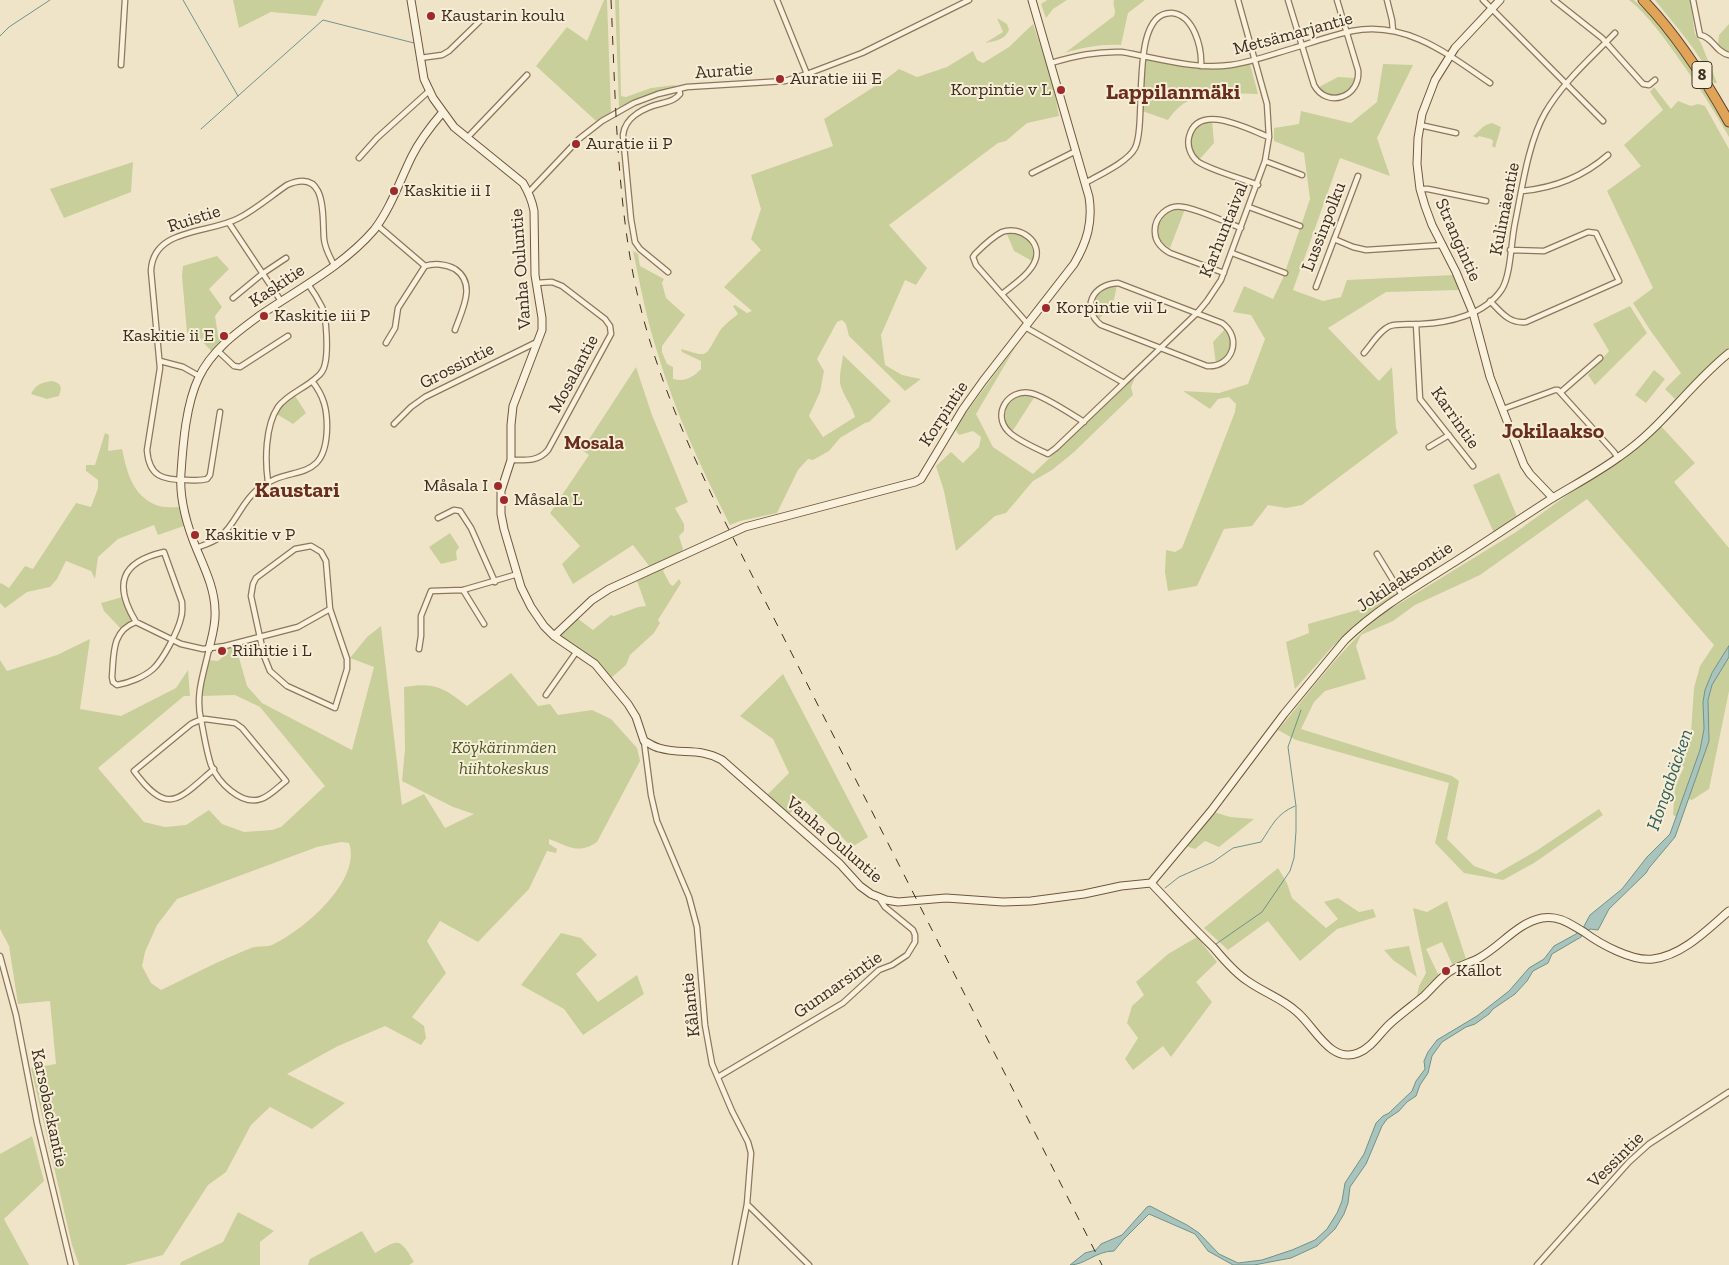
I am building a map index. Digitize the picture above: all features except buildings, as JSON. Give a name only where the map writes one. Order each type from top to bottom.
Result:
[{"type":"highway","name":"8","points":[[1638,0],[1663,23]]},
{"type":"highway","name":"8","points":[[1643,0],[1682,46],[1729,122]]},
{"type":"street","points":[[121,65],[125,0]]},
{"type":"street","name":"Vanha Ouluntie","points":[[411,0],[424,79],[429,91],[442,113],[454,127],[518,179],[529,192],[534,211],[536,283],[542,318],[542,330],[513,406],[511,460],[501,491],[501,514],[504,530],[525,597],[544,626],[554,636],[595,664],[628,704],[636,717],[644,741],[659,748],[699,752],[713,755],[722,760],[840,864],[860,886],[886,900],[898,902],[946,898],[1012,902],[1084,894],[1121,886],[1151,883]]},
{"type":"street","points":[[777,0],[807,74]]},
{"type":"street","name":"Auratie","points":[[529,192],[572,145],[602,121],[634,103],[679,88],[785,80],[807,74],[862,53],[969,0]]},
{"type":"street","name":"Korpintie","points":[[554,636],[592,600],[609,589],[745,526],[894,488],[921,479],[963,409],[1074,264],[1084,246],[1089,230],[1091,213],[1085,183],[1032,0]]},
{"type":"street","name":"Karhuntaival","points":[[1084,422],[1031,393],[1019,393],[1013,396],[1006,401],[1002,411],[1002,422],[1008,431],[1048,454],[1084,422],[1197,313],[1213,293],[1224,273],[1258,185],[1265,162],[1269,137],[1267,104],[1238,0]]},
{"type":"street","points":[[1288,0],[1311,80],[1315,88],[1321,94],[1328,97],[1344,96],[1354,87],[1358,78],[1358,70],[1337,0]]},
{"type":"street","points":[[1387,0],[1393,31]]},
{"type":"street","points":[[1483,0],[1603,121]]},
{"type":"street","name":"Strangintie","points":[[1500,0],[1449,55],[1430,92],[1420,125],[1417,151],[1420,189],[1432,225],[1456,272],[1473,313],[1483,356],[1524,465],[1553,498]]},
{"type":"street","points":[[1554,0],[1602,38],[1643,84],[1649,85],[1655,80]]},
{"type":"street","points":[[1693,0],[1700,35],[1706,36],[1722,53],[1729,55]]},
{"type":"street","points":[[1085,183],[1125,159],[1136,146],[1148,31],[1158,18],[1162,15],[1173,14],[1183,16],[1191,24],[1200,55],[1201,66]]},
{"type":"street","points":[[420,58],[442,55],[449,51],[484,18]]},
{"type":"street","name":"Metsämarjantie","points":[[1051,63],[1090,53],[1122,52],[1201,66],[1233,65],[1346,33],[1370,29],[1393,31],[1418,38],[1449,55],[1490,83]]},
{"type":"street","name":"Kulimäentie","points":[[1364,353],[1388,327],[1403,324],[1446,322],[1473,313],[1490,301],[1501,290],[1505,284],[1522,191],[1538,128],[1545,112],[1566,84],[1615,33]]},
{"type":"street","points":[[467,138],[527,75]]},
{"type":"street","points":[[668,272],[640,249],[634,239],[623,136],[624,127],[632,118],[648,109],[675,99],[680,94],[679,88]]},
{"type":"street","points":[[359,158],[377,138],[429,91]]},
{"type":"street","name":"Kaskitie","points":[[209,649],[214,626],[214,604],[205,568],[196,548],[184,511],[182,480],[189,413],[192,395],[199,376],[226,340],[334,265],[366,237],[377,225],[391,203],[419,143],[442,113]]},
{"type":"street","points":[[1258,185],[1200,163],[1191,152],[1189,138],[1193,128],[1198,123],[1211,118],[1269,137]]},
{"type":"street","points":[[1420,125],[1456,133]]},
{"type":"street","points":[[1032,173],[1076,151]]},
{"type":"street","points":[[1522,191],[1544,188],[1579,175],[1594,167],[1608,155]]},
{"type":"street","points":[[1265,162],[1302,175]]},
{"type":"street","name":"Lussinpolku","points":[[1316,287],[1358,176]]},
{"type":"street","name":"Ruistie","points":[[182,480],[170,480],[161,477],[151,465],[148,455],[160,361],[151,272],[154,256],[163,244],[169,240],[228,222],[244,215],[287,186],[298,182],[309,184],[317,190],[321,197],[325,246],[334,265]]},
{"type":"street","points":[[1420,189],[1486,200]]},
{"type":"street","points":[[1224,273],[1164,249],[1158,243],[1156,222],[1165,210],[1179,206],[1241,228]]},
{"type":"street","points":[[1249,207],[1300,226]]},
{"type":"street","points":[[228,222],[281,301]]},
{"type":"street","points":[[377,225],[425,266]]},
{"type":"street","points":[[1002,294],[1033,266],[1037,254],[1032,240],[1020,232],[1008,230],[990,240],[973,257],[976,265],[1026,325],[1124,383]]},
{"type":"street","points":[[1490,301],[1510,320],[1518,323],[1526,322],[1618,281],[1596,233],[1588,232],[1544,251],[1510,250]]},
{"type":"street","points":[[1334,239],[1366,250],[1442,245]]},
{"type":"street","points":[[1232,253],[1285,273]]},
{"type":"street","points":[[233,298],[262,274],[286,258]]},
{"type":"street","points":[[386,343],[395,328],[398,308],[425,266],[436,264],[451,267],[463,276],[466,281],[467,295],[455,330]]},
{"type":"street","name":"Mosalantie","points":[[511,460],[541,457],[548,450],[610,334],[610,326],[605,319],[562,286],[552,282],[536,283]]},
{"type":"street","points":[[268,482],[266,456],[269,432],[275,413],[283,401],[321,374],[326,362],[322,306],[308,284]]},
{"type":"street","points":[[1121,284],[1197,313],[1222,323],[1230,332],[1233,346],[1227,360],[1217,365],[1206,366],[1104,327],[1098,322],[1091,309],[1095,292],[1106,285],[1121,284]]},
{"type":"street","name":"Karrintie","points":[[1416,324],[1420,399],[1473,466]]},
{"type":"street","points":[[218,350],[234,366],[240,367],[288,336]]},
{"type":"street","name":"Grossintie","points":[[394,424],[411,407],[425,397],[539,340]]},
{"type":"street","name":"Jokilaaksontie","points":[[1151,883],[1344,640],[1376,612],[1638,444],[1729,353]]},
{"type":"street","points":[[1561,392],[1600,358]]},
{"type":"street","points":[[160,361],[183,367],[199,376]]},
{"type":"street","points":[[196,548],[222,536],[257,489],[268,482],[311,467],[319,461],[324,453],[327,426],[326,407],[319,390],[312,382]]},
{"type":"street","points":[[1503,409],[1554,390],[1561,392],[1618,458]]},
{"type":"street","points":[[182,480],[205,480],[209,478],[220,412]]},
{"type":"street","points":[[1429,447],[1449,435]]},
{"type":"street","points":[[438,518],[454,510],[460,511],[471,528],[496,582]]},
{"type":"street","points":[[312,546],[317,548],[324,556],[327,568],[330,609],[348,664],[335,708],[288,686],[273,676],[266,664],[260,637],[251,596],[253,584],[260,574],[295,550],[312,546]]},
{"type":"street","points":[[136,622],[124,628],[117,637],[112,677],[115,684],[126,683],[153,670],[160,662],[172,640],[181,620],[182,602],[164,552],[136,563],[125,576],[124,590],[136,622],[172,640],[190,647],[209,649],[303,626],[330,609]]},
{"type":"street","points":[[1377,554],[1402,595]]},
{"type":"street","points":[[419,649],[421,616],[431,592],[463,590],[496,582],[518,574]]},
{"type":"street","points":[[463,590],[484,624]]},
{"type":"street","points":[[209,649],[200,687],[198,706],[201,720],[214,769],[234,794],[248,800],[265,798],[286,781],[242,728],[235,723],[205,719],[201,720],[181,732],[134,771],[152,793],[158,797],[168,799],[181,797],[214,769]]},
{"type":"street","points":[[546,695],[577,651]]},
{"type":"street","name":"Kålantie","points":[[644,741],[651,795],[657,821],[689,897],[697,928],[705,1025],[712,1064],[732,1111],[748,1142],[751,1153],[746,1204],[735,1265]]},
{"type":"street","points":[[1151,883],[1227,962],[1249,982],[1288,1004],[1299,1013],[1328,1046],[1339,1054],[1346,1055],[1356,1054],[1369,1046],[1391,1023],[1425,995],[1446,974],[1458,966],[1484,955],[1529,922],[1552,918],[1564,920],[1589,936],[1626,954],[1642,959],[1653,959],[1672,953],[1689,944],[1729,911]]},
{"type":"street","name":"Gunnarsintie","points":[[718,1076],[843,1003],[879,970],[892,965],[907,955],[915,942],[916,935],[913,930],[885,907],[879,897]]},
{"type":"street","name":"Karsobackantie","points":[[0,956],[16,1015],[37,1123],[71,1265]]},
{"type":"street","name":"Vessintie","points":[[1537,1265],[1629,1162],[1649,1144],[1729,1092]]},
{"type":"street","points":[[746,1204],[810,1265]]},
{"type":"green space","points":[[233,0],[324,0],[316,16],[271,12],[239,28]]},
{"type":"green space","points":[[604,0],[607,0],[611,112],[596,121],[536,66],[567,27],[587,41]]},
{"type":"green space","points":[[615,0],[619,0],[621,96],[626,97],[651,88],[676,86],[619,107]]},
{"type":"green space","points":[[1047,0],[1067,0],[1053,9],[1046,18],[1041,4]]},
{"type":"green space","points":[[1114,0],[1145,0],[1128,13],[1121,45],[1093,46],[1065,53],[1114,16]]},
{"type":"green space","points":[[1629,0],[1634,0],[1648,13],[1676,44],[1714,101],[1729,128],[1729,137],[1705,97],[1668,43],[1650,20]]},
{"type":"green space","points":[[1655,0],[1690,0],[1695,34],[1701,43],[1717,83],[1714,83],[1694,50]]},
{"type":"green space","points":[[997,18],[1007,24],[1009,30],[1002,38],[985,43],[1003,32]]},
{"type":"green space","points":[[1033,24],[1052,79],[1059,116],[1027,123],[1006,141],[998,143],[889,225],[927,268],[916,285],[905,280],[881,335],[885,365],[902,375],[921,379],[905,391],[849,336],[846,324],[842,320],[837,322],[817,359],[824,371],[820,392],[809,416],[823,437],[855,417],[840,383],[843,355],[891,401],[869,422],[840,438],[829,451],[813,460],[808,459],[798,470],[777,513],[730,525],[699,460],[671,394],[649,324],[633,251],[638,254],[640,266],[664,279],[662,283],[666,298],[685,315],[662,346],[662,352],[667,364],[673,367],[673,379],[682,380],[689,378],[701,369],[701,361],[682,352],[681,349],[701,354],[705,353],[722,328],[738,314],[733,306],[735,305],[747,313],[752,311],[724,287],[761,250],[751,239],[761,209],[751,175],[833,146],[824,119],[899,69],[917,77],[947,67],[973,51],[977,60],[983,63],[1009,47]]},
{"type":"green space","points":[[1729,24],[1729,51],[1725,51],[1718,44],[1719,35]]},
{"type":"green space","points":[[1145,60],[1212,67],[1250,64],[1258,94],[1220,93],[1197,97],[1177,109],[1168,120],[1142,111]]},
{"type":"green space","points":[[1383,64],[1413,65],[1377,138],[1390,176],[1340,158],[1293,290],[1323,301],[1341,297],[1347,280],[1453,275],[1460,290],[1386,292],[1328,328],[1379,381],[1392,367],[1396,428],[1398,433],[1302,505],[1286,508],[1268,505],[1252,526],[1224,529],[1197,586],[1168,591],[1165,572],[1166,550],[1175,552],[1182,548],[1235,412],[1236,404],[1229,397],[1218,399],[1210,409],[1183,391],[1219,393],[1248,384],[1265,339],[1251,315],[1233,312],[1244,286],[1273,299],[1283,278],[1310,199],[1304,153],[1274,141],[1274,128],[1299,124],[1301,111],[1351,123],[1377,102]]},
{"type":"green space","points":[[1338,77],[1356,78],[1349,89],[1340,95],[1328,95],[1317,88]]},
{"type":"green space","points":[[1654,87],[1671,109],[1678,101],[1691,106],[1698,104],[1705,106],[1729,149],[1729,348],[1675,399],[1665,389],[1681,373],[1633,303],[1653,288],[1607,191],[1641,166],[1624,145],[1663,110],[1650,92]]},
{"type":"green space","points":[[1212,120],[1214,143],[1199,160],[1191,148],[1191,136],[1199,126]]},
{"type":"green space","points":[[1492,123],[1501,127],[1495,148],[1492,146],[1493,141],[1491,139],[1473,136],[1483,127]]},
{"type":"green space","points":[[133,162],[131,192],[64,218],[50,189]]},
{"type":"green space","points":[[1174,209],[1185,209],[1170,248],[1163,244],[1159,237],[1158,225],[1163,214]]},
{"type":"green space","points":[[1006,232],[1018,233],[1031,241],[1036,254],[1034,262],[1014,251]]},
{"type":"green space","points":[[217,256],[229,269],[209,289],[222,307],[215,316],[218,335],[224,343],[214,354],[200,339],[187,333],[182,276],[183,266]]},
{"type":"green space","points":[[1117,285],[1113,304],[1098,320],[1093,309],[1095,296],[1107,286]]},
{"type":"green space","points":[[1630,306],[1647,333],[1595,385],[1588,375],[1609,351],[1593,324]]},
{"type":"green space","points":[[1226,328],[1231,339],[1230,349],[1225,357],[1216,364],[1213,342]]},
{"type":"green space","points":[[1016,346],[976,414],[993,447],[1033,474],[1136,375],[1131,387],[1133,395],[1073,453],[1052,470],[1033,481],[1006,513],[995,516],[956,551],[944,491],[936,466],[951,452],[963,463],[979,447],[981,437],[973,431],[959,435],[955,429],[956,426]]},
{"type":"green space","points":[[636,367],[652,415],[688,502],[675,508],[684,524],[684,531],[679,536],[683,549],[650,567],[633,545],[573,584],[562,564],[580,546],[550,513],[589,455],[582,450]]},
{"type":"green space","points":[[1654,370],[1665,379],[1646,403],[1635,395]]},
{"type":"green space","points":[[52,381],[60,386],[59,396],[47,399],[31,394],[39,384]]},
{"type":"green space","points":[[294,394],[306,413],[293,424],[275,413],[279,405]]},
{"type":"green space","points":[[1028,395],[1035,396],[1012,432],[1006,419],[1005,413],[1007,408],[1015,399]]},
{"type":"green space","points":[[1660,425],[1695,463],[1674,482],[1729,548],[1729,646],[1703,702],[1704,729],[1700,751],[1677,817],[1673,815],[1675,786],[1684,767],[1680,764],[1691,733],[1694,688],[1700,666],[1714,645],[1587,499],[1480,575],[1415,605],[1393,621],[1361,635],[1356,646],[1366,679],[1325,691],[1314,702],[1301,729],[1452,776],[1459,781],[1447,839],[1474,866],[1496,874],[1536,851],[1599,809],[1603,815],[1534,863],[1503,880],[1464,873],[1435,843],[1449,783],[1296,740],[1278,730],[1328,668],[1355,639],[1384,613],[1516,532],[1581,485],[1643,444]]},
{"type":"green space","points":[[105,433],[109,435],[108,451],[122,449],[132,482],[141,495],[158,506],[180,507],[184,526],[158,535],[154,525],[118,539],[98,557],[95,579],[91,571],[66,561],[57,579],[50,587],[27,592],[5,608],[0,603],[0,584],[9,588],[25,566],[33,569],[76,503],[91,507],[98,488],[98,480],[86,471],[86,465],[95,465]]},
{"type":"green space","points":[[1499,473],[1518,519],[1494,533],[1473,485]]},
{"type":"green space","points":[[450,533],[459,547],[456,552],[457,560],[441,564],[429,547]]},
{"type":"green space","points":[[667,566],[663,571],[670,584],[673,586],[679,579],[681,583],[658,620],[660,623],[654,633],[630,655],[626,665],[611,678],[587,654],[558,637],[577,618],[593,630],[611,615],[614,616],[646,606],[637,581]]},
{"type":"green space","points":[[1396,593],[1333,646],[1295,689],[1286,642],[1309,633],[1308,624],[1368,607]]},
{"type":"green space","points":[[126,596],[136,622],[122,630],[104,611],[101,603]]},
{"type":"green space","name":"Köykärinmäen hiihtokeskus","points":[[381,626],[402,805],[424,794],[445,828],[474,814],[453,807],[402,781],[405,749],[404,687],[424,685],[445,690],[467,706],[511,673],[538,706],[550,704],[558,715],[592,710],[611,719],[637,748],[640,761],[597,842],[578,849],[549,839],[549,844],[557,849],[556,853],[547,851],[529,889],[478,942],[440,921],[427,941],[446,973],[412,1017],[424,1026],[426,1038],[421,1045],[385,1026],[338,1046],[287,1074],[345,1103],[312,1129],[270,1107],[251,1125],[226,1172],[208,1185],[163,1255],[125,1265],[79,1265],[72,1245],[31,1068],[56,1064],[50,1001],[18,1004],[9,946],[0,929],[0,660],[7,671],[57,655],[90,639],[80,709],[121,716],[176,688],[188,670],[190,696],[184,696],[98,768],[144,822],[165,827],[186,825],[209,810],[222,824],[244,832],[272,830],[281,827],[325,786],[260,707],[235,695],[201,696],[202,684],[210,660],[218,661],[225,655],[226,648],[236,647],[247,686],[262,703],[352,750],[374,667],[350,658],[367,637]],"holes":[[[341,842],[349,843],[351,858],[347,873],[339,888],[314,916],[300,928],[274,944],[254,947],[239,953],[161,990],[151,983],[142,966],[145,952],[157,925],[177,899],[317,847]]]},
{"type":"green space","points":[[1729,657],[1729,691],[1709,789],[1692,800],[1688,799],[1709,741],[1708,700],[1712,685]]},
{"type":"green space","points":[[783,674],[868,837],[852,847],[804,800],[787,816],[766,796],[789,773],[773,739],[740,716]]},
{"type":"green space","points":[[1211,811],[1230,817],[1254,819],[1219,847],[1205,841],[1195,849],[1183,845]]},
{"type":"green space","points":[[1278,868],[1287,883],[1292,898],[1326,928],[1338,919],[1324,902],[1338,898],[1359,912],[1373,909],[1376,917],[1337,929],[1300,961],[1268,921],[1228,950],[1204,928]]},
{"type":"green space","points":[[1447,901],[1466,959],[1453,966],[1442,942],[1426,949],[1439,976],[1416,1000],[1419,986],[1426,973],[1413,908],[1427,912]]},
{"type":"green space","points":[[561,933],[581,938],[597,955],[576,974],[598,1002],[637,975],[644,994],[583,1035],[564,1009],[521,985]]},
{"type":"green space","points":[[1197,937],[1217,962],[1196,982],[1212,1002],[1171,1057],[1163,1046],[1133,1070],[1125,1059],[1138,1038],[1127,1023],[1132,1006],[1144,995],[1136,982],[1168,954]]},
{"type":"green space","points":[[1409,946],[1417,977],[1393,960],[1384,950]]},
{"type":"green space","points":[[32,1136],[44,1181],[4,1219],[29,1265],[0,1265],[0,1154]]},
{"type":"green space","points":[[238,1212],[274,1231],[260,1242],[260,1265],[180,1265],[181,1262],[223,1242]]},
{"type":"green space","points":[[362,1231],[375,1253],[393,1243],[397,1243],[405,1248],[414,1262],[409,1265],[308,1265],[310,1259]]},
{"type":"water","points":[[1729,646],[1729,657],[1712,685],[1708,700],[1709,741],[1675,837],[1646,873],[1609,909],[1598,930],[1590,929],[1581,937],[1552,954],[1548,963],[1533,971],[1515,994],[1475,1024],[1466,1027],[1442,1042],[1432,1056],[1428,1073],[1420,1085],[1416,1096],[1387,1119],[1382,1126],[1366,1164],[1350,1187],[1348,1203],[1344,1214],[1335,1229],[1317,1246],[1291,1258],[1254,1265],[1233,1265],[1208,1251],[1195,1234],[1149,1214],[1114,1251],[1102,1253],[1081,1263],[1070,1265],[1085,1253],[1096,1250],[1101,1244],[1122,1235],[1150,1206],[1187,1225],[1199,1233],[1219,1254],[1238,1263],[1262,1260],[1292,1250],[1315,1240],[1327,1229],[1342,1201],[1345,1183],[1364,1154],[1376,1123],[1412,1091],[1416,1081],[1425,1069],[1424,1061],[1428,1052],[1437,1040],[1477,1016],[1509,991],[1529,968],[1544,959],[1554,946],[1583,928],[1590,915],[1622,889],[1647,857],[1670,834],[1700,750],[1704,729],[1703,702],[1705,690],[1712,673]]},
{"type":"waterway","points":[[0,36],[9,27],[50,0]]},
{"type":"waterway","points":[[183,0],[238,96]]},
{"type":"waterway","points":[[201,129],[323,20],[414,43]]},
{"type":"waterway","points":[[1216,944],[1262,912],[1290,871],[1294,858],[1296,806],[1288,747],[1301,710]]},
{"type":"waterway","points":[[1165,888],[1179,877],[1213,862],[1233,848],[1261,842],[1279,817],[1295,806]]},
{"type":"railway","points":[[611,0],[617,129],[625,225],[645,324],[666,389],[692,452],[721,514],[1102,1265]]},
{"type":"place","name":"Kaustarin koulu","points":[[431,16]]},
{"type":"place","name":"Auratie iii E","points":[[780,79]]},
{"type":"place","name":"Korpintie v L","points":[[1061,90]]},
{"type":"place","name":"Auratie ii P","points":[[576,144]]},
{"type":"place","name":"Kaskitie ii I","points":[[394,191]]},
{"type":"place","name":"Korpintie vii L","points":[[1046,308]]},
{"type":"place","name":"Kaskitie iii P","points":[[264,316]]},
{"type":"place","name":"Kaskitie ii E","points":[[224,336]]},
{"type":"place","name":"Måsala I","points":[[498,486]]},
{"type":"place","name":"Måsala L","points":[[504,500]]},
{"type":"place","name":"Kaskitie v P","points":[[195,535]]},
{"type":"place","name":"Riihitie i L","points":[[222,651]]},
{"type":"place","name":"Kallot","points":[[1446,971]]},
{"type":"district","name":"Lappilanmäki","points":[[1173,93]]},
{"type":"district","name":"Jokilaakso","points":[[1553,432]]},
{"type":"district","name":"Mosala","points":[[594,444]]},
{"type":"district","name":"Kaustari","points":[[297,491]]},
{"type":"water label","name":"Hongabäcken","points":[[1670,780]]}]
